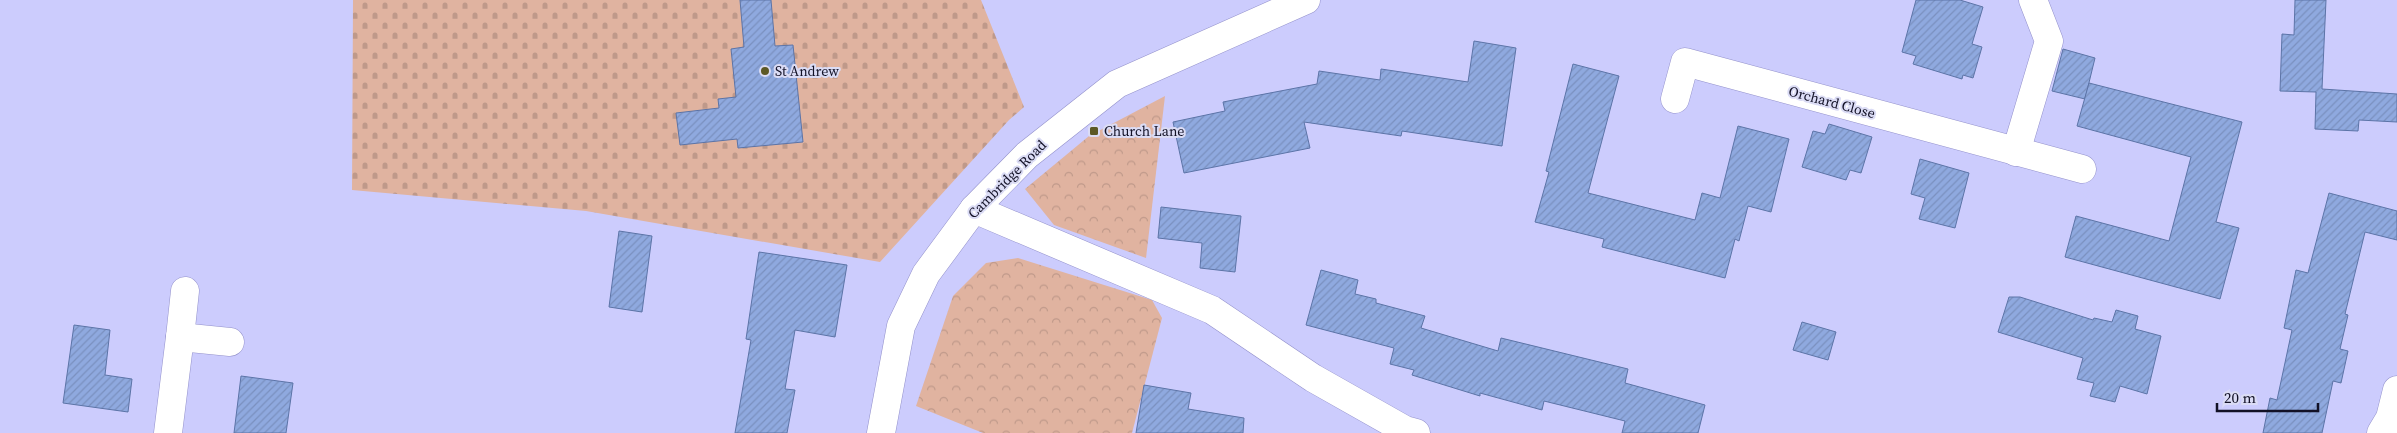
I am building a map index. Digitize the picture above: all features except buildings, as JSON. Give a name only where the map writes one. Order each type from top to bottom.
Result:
[{"type":"street","name":"Cambridge Road","points":[[881,433],[901,326],[926,274],[974,209],[1027,155],[1117,84],[1306,0]]},
{"type":"street","points":[[2016,152],[2049,41],[2033,0]]},
{"type":"street","name":"Orchard Close","points":[[1675,99],[1684,62],[2082,169]]},
{"type":"street","points":[[974,209],[1212,310],[1313,378],[1405,430],[1416,433]]},
{"type":"street","points":[[168,433],[184,291]]},
{"type":"street","points":[[180,337],[230,342]]},
{"type":"street","points":[[2381,433],[2390,418],[2397,390]]},
{"type":"green space","points":[[353,0],[981,0],[1024,107],[1009,120],[880,262],[586,211],[352,190]]},
{"type":"green space","points":[[1165,96],[1146,258],[1054,225],[1025,189],[1089,136]]},
{"type":"green space","points":[[1018,258],[1152,300],[1162,318],[1132,433],[983,433],[916,406],[953,296],[986,263]]},
{"type":"place","name":"St Andrew","points":[[765,71]]},
{"type":"place","name":"Church Lane","points":[[1094,131]]}]
